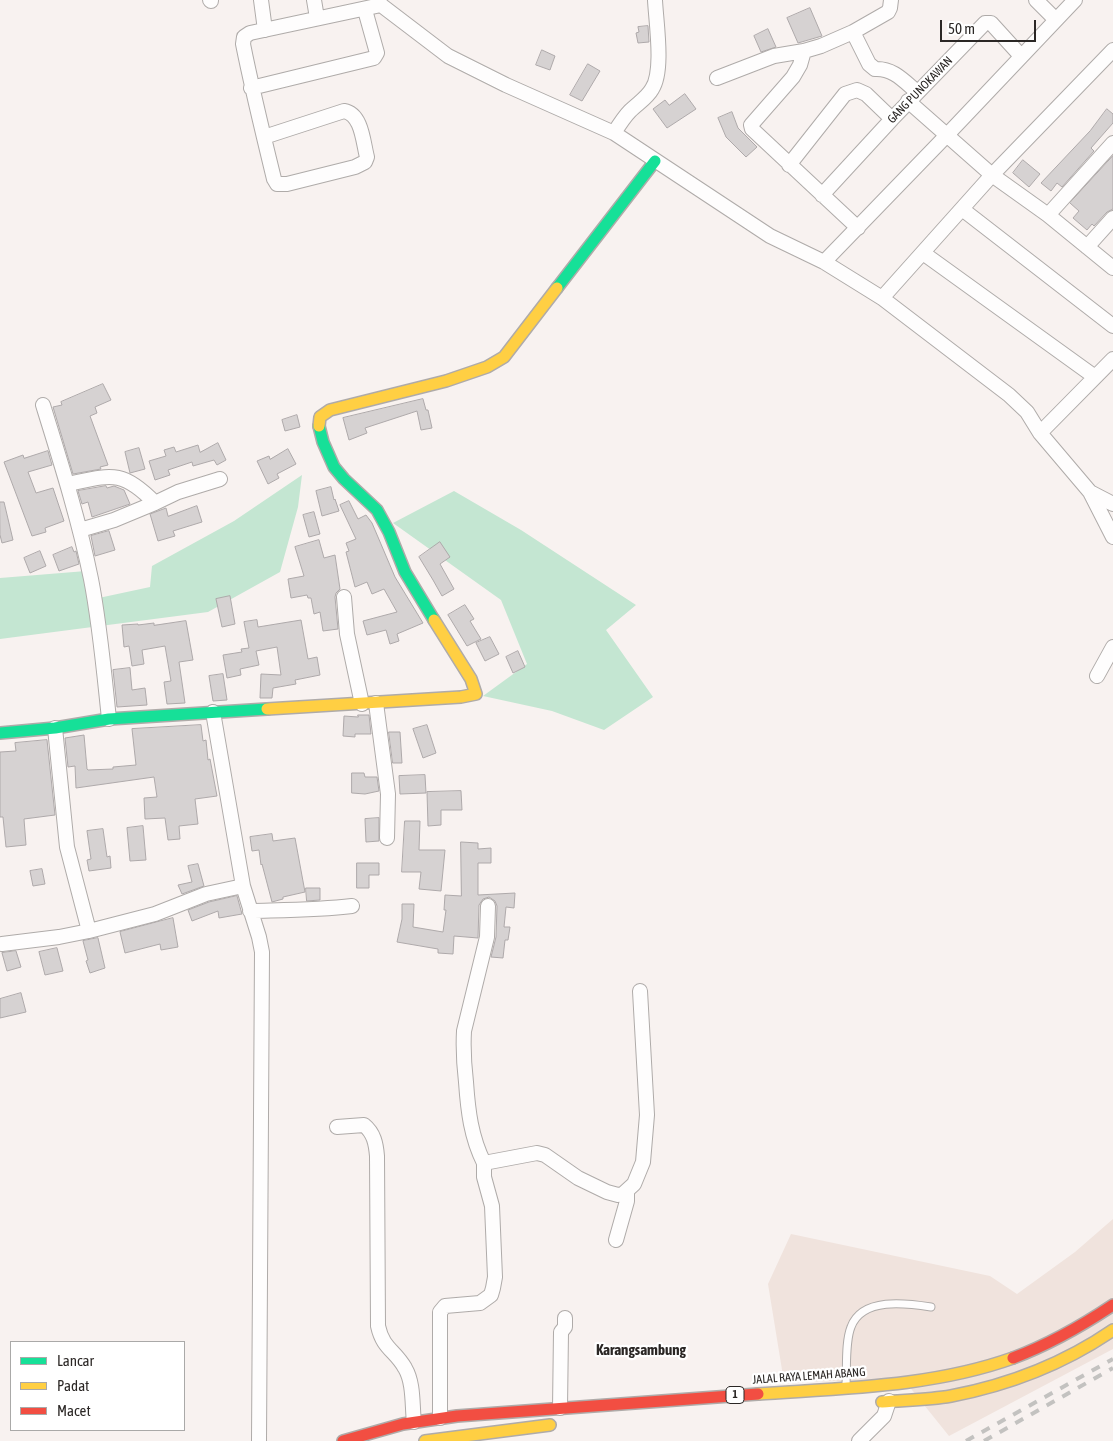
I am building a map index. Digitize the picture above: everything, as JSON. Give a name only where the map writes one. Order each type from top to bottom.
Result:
[{"type":"main road","points":[[0,733],[55,728],[109,719],[362,704],[473,696],[476,694],[471,679],[406,572],[398,556],[392,536],[376,510],[363,494],[349,484],[334,468],[326,451],[319,424],[320,418],[323,413],[344,406],[454,380],[479,371],[504,357],[655,161]]},
{"type":"main road","name":"JALAL RAYA LEMAH ABANG","points":[[343,1441],[414,1422],[440,1418],[846,1388],[947,1377],[1030,1353],[1091,1322],[1113,1305]]},
{"type":"main road","points":[[870,1402],[948,1396],[981,1389],[1053,1364],[1104,1337],[1113,1330]]},
{"type":"main road","points":[[425,1441],[560,1424]]},
{"type":"street","points":[[261,0],[264,30]]},
{"type":"street","points":[[314,0],[317,18]]},
{"type":"street","points":[[614,133],[629,112],[653,88],[657,77],[658,57],[655,0]]},
{"type":"street","points":[[717,78],[774,56],[822,46],[853,32],[888,12],[890,0]]},
{"type":"street","points":[[1036,0],[1055,19]]},
{"type":"street","points":[[824,262],[1075,0]]},
{"type":"street","points":[[264,138],[344,111],[352,113],[358,121],[366,157],[365,162],[355,167],[287,184],[278,184],[274,179],[264,138],[252,88],[243,44],[244,37],[250,33],[317,18],[365,10],[380,3],[448,56],[506,86],[614,133],[770,236],[824,262],[882,298],[1009,395],[1027,412],[1040,433],[1090,492],[1113,537]]},
{"type":"street","points":[[252,88],[374,58],[377,53],[365,10]]},
{"type":"street","name":"GANG PUNOKAWAN","points":[[822,195],[985,23],[991,23],[1021,56]]},
{"type":"street","points":[[853,32],[869,64],[875,69],[884,68],[890,71],[947,135],[992,175],[1048,215],[1113,268]]},
{"type":"street","points":[[882,298],[992,175],[1113,50]]},
{"type":"street","points":[[804,51],[800,65],[793,77],[751,125],[752,129],[858,228]]},
{"type":"street","points":[[789,165],[845,94],[857,90],[866,94],[892,119]]},
{"type":"street","points":[[1048,215],[1113,143]]},
{"type":"street","points":[[962,209],[1113,326]]},
{"type":"street","points":[[1087,247],[1113,218]]},
{"type":"street","points":[[923,253],[1095,378]]},
{"type":"street","points":[[1040,433],[1113,359]]},
{"type":"street","points":[[43,405],[68,484],[91,579],[101,643],[109,719]]},
{"type":"street","points":[[68,484],[96,478],[114,477],[129,480],[140,487],[155,503]]},
{"type":"street","points":[[80,530],[114,520],[178,492],[220,479]]},
{"type":"street","points":[[1090,492],[1113,504]]},
{"type":"street","points":[[344,597],[348,634],[362,704]]},
{"type":"street","points":[[1097,676],[1113,647]]},
{"type":"street","points":[[376,703],[388,794],[387,838]]},
{"type":"street","points":[[213,712],[243,886],[262,952],[259,1441]]},
{"type":"street","points":[[55,728],[67,847],[89,931]]},
{"type":"street","points":[[2,944],[59,937],[89,931],[155,914],[206,894],[243,886]]},
{"type":"street","points":[[250,912],[327,909],[352,906]]},
{"type":"street","points":[[440,1418],[440,1312],[445,1306],[480,1303],[491,1295],[495,1278],[492,1206],[484,1178],[484,1162],[478,1150],[469,1120],[463,1047],[464,1031],[487,937],[488,906]]},
{"type":"street","points":[[484,1162],[537,1153],[545,1155],[578,1178],[607,1192],[618,1195],[627,1191],[634,1184],[643,1162],[647,1115],[640,991]]},
{"type":"street","points":[[337,1127],[364,1125],[370,1130],[375,1141],[377,1156],[378,1326],[383,1342],[401,1362],[409,1376],[414,1422]]},
{"type":"street","points":[[616,1240],[627,1201],[627,1191]]},
{"type":"street","points":[[560,1408],[561,1332],[565,1327],[565,1318]]},
{"type":"street","points":[[860,1441],[884,1416],[889,1401]]},
{"type":"lane","points":[[846,1388],[848,1336],[851,1325],[859,1316],[868,1309],[898,1302],[931,1307]]},
{"type":"shaded area","points":[[1113,1219],[1113,1349],[949,1436],[904,1380],[784,1382],[768,1284],[791,1234],[990,1276],[1017,1294],[1075,1252]]},
{"type":"green space","points":[[302,475],[298,507],[280,572],[208,612],[0,639],[0,578],[86,571],[94,599],[150,587],[152,566],[234,521]]},
{"type":"green space","points":[[454,491],[521,530],[636,605],[606,630],[653,697],[604,730],[552,711],[483,696],[527,664],[501,600],[393,523]]},
{"type":"building","points":[[810,8],[822,36],[798,43],[787,18]]},
{"type":"building","points":[[648,26],[649,42],[638,43],[636,33],[639,32],[638,27]]},
{"type":"building","points":[[768,29],[776,47],[761,52],[754,36]]},
{"type":"building","points":[[542,50],[555,56],[550,70],[536,65]]},
{"type":"building","points":[[588,64],[600,71],[582,101],[570,95]]},
{"type":"building","points":[[685,94],[696,109],[667,128],[653,109],[665,100],[669,105]]},
{"type":"building","points":[[1107,109],[1113,114],[1113,123],[1091,148],[1094,151],[1062,187],[1057,183],[1051,191],[1041,183],[1090,131]]},
{"type":"building","points":[[732,112],[738,128],[757,147],[746,157],[726,137],[718,118]]},
{"type":"building","points":[[1113,156],[1113,209],[1107,212],[1094,226],[1092,224],[1087,230],[1073,218],[1079,211],[1070,203]]},
{"type":"building","points":[[1023,160],[1040,174],[1029,187],[1013,173]]},
{"type":"building","points":[[103,384],[111,400],[95,407],[97,413],[90,416],[108,465],[100,467],[101,469],[73,474],[53,407],[62,405],[61,402]]},
{"type":"building","points":[[423,399],[426,410],[428,410],[432,428],[421,430],[417,411],[365,428],[367,433],[349,440],[343,418]]},
{"type":"building","points":[[297,415],[300,427],[285,431],[282,420]]},
{"type":"building","points":[[218,443],[226,460],[217,465],[214,460],[193,466],[192,462],[168,470],[170,475],[155,480],[149,461],[166,456],[164,450],[174,447],[176,452],[198,445],[200,452]]},
{"type":"building","points":[[139,448],[145,469],[130,473],[125,452]]},
{"type":"building","points":[[288,449],[296,464],[277,474],[279,478],[268,484],[257,461],[269,456],[270,459]]},
{"type":"building","points":[[48,451],[52,465],[28,472],[36,493],[53,488],[64,521],[45,528],[46,532],[32,536],[4,462],[23,455],[24,458]]},
{"type":"building","points":[[106,486],[107,488],[114,486],[124,490],[130,504],[92,517],[88,502],[82,504],[78,491]]},
{"type":"building","points":[[331,487],[339,511],[322,516],[316,491]]},
{"type":"building","points":[[349,501],[358,519],[366,515],[372,523],[395,577],[423,623],[397,634],[399,641],[390,644],[386,630],[367,635],[363,621],[397,612],[384,589],[372,594],[367,582],[355,587],[346,552],[349,551],[346,543],[356,539],[340,505]]},
{"type":"building","points":[[0,502],[4,502],[13,540],[2,543],[0,535]]},
{"type":"building","points":[[197,506],[202,522],[173,531],[175,536],[158,541],[150,514],[166,508],[168,516]]},
{"type":"building","points":[[314,512],[320,534],[309,537],[303,515]]},
{"type":"building","points":[[109,531],[115,550],[95,556],[91,536]]},
{"type":"building","points":[[319,540],[324,558],[335,555],[340,589],[335,597],[338,629],[323,631],[320,612],[314,614],[311,598],[308,598],[307,595],[291,598],[288,579],[304,576],[295,547]]},
{"type":"building","points":[[440,542],[450,557],[440,564],[454,589],[442,596],[419,557]]},
{"type":"building","points":[[72,547],[74,552],[76,551],[79,564],[59,571],[53,555]]},
{"type":"building","points":[[40,551],[46,566],[30,573],[24,558]]},
{"type":"building","points":[[230,596],[235,624],[222,627],[216,599]]},
{"type":"building","points":[[465,605],[474,619],[470,621],[481,639],[467,646],[448,615]]},
{"type":"building","points":[[257,620],[258,627],[301,620],[308,659],[317,657],[320,675],[295,680],[296,684],[273,688],[272,698],[260,698],[261,674],[281,675],[277,647],[256,651],[259,665],[240,669],[241,675],[227,678],[223,655],[242,652],[241,649],[249,648],[244,622]]},
{"type":"building","points":[[186,621],[193,660],[179,662],[185,703],[167,704],[164,682],[171,681],[165,646],[142,650],[144,664],[132,666],[129,646],[124,647],[122,625],[154,623],[154,625]]},
{"type":"building","points":[[490,637],[499,654],[485,661],[476,643]]},
{"type":"building","points":[[518,651],[525,667],[513,673],[506,657]]},
{"type":"building","points":[[130,668],[132,690],[145,688],[147,705],[117,707],[113,670]]},
{"type":"building","points":[[223,674],[227,700],[213,701],[209,676]]},
{"type":"building","points":[[358,715],[369,715],[371,734],[355,734],[355,737],[343,736],[344,716],[358,717]]},
{"type":"building","points":[[201,725],[203,741],[206,740],[208,760],[210,759],[217,796],[195,799],[198,824],[179,826],[180,839],[168,840],[165,818],[145,819],[144,798],[157,797],[154,777],[76,788],[75,766],[68,767],[65,738],[84,735],[88,770],[113,769],[113,767],[136,765],[132,729]]},
{"type":"building","points":[[427,725],[436,753],[423,758],[413,729]]},
{"type":"building","points":[[389,732],[400,732],[402,763],[393,763]]},
{"type":"building","points":[[47,740],[55,815],[24,819],[26,845],[6,847],[3,817],[0,817],[0,752],[16,751],[15,743]]},
{"type":"building","points":[[352,773],[364,773],[365,777],[377,777],[379,791],[365,794],[352,793]]},
{"type":"building","points":[[425,775],[426,793],[400,794],[399,776]]},
{"type":"building","points":[[461,791],[462,810],[441,810],[441,825],[428,826],[427,792]]},
{"type":"building","points":[[379,818],[379,841],[366,842],[365,819]]},
{"type":"building","points":[[405,821],[420,821],[419,850],[445,850],[441,891],[419,889],[421,872],[402,872]]},
{"type":"building","points":[[143,826],[146,860],[130,861],[127,828]]},
{"type":"building","points":[[103,829],[107,857],[110,856],[111,868],[89,871],[87,860],[91,859],[87,831]]},
{"type":"building","points":[[272,834],[273,841],[295,838],[305,892],[283,897],[283,899],[272,902],[261,865],[259,850],[252,851],[250,837]]},
{"type":"building","points":[[461,842],[478,843],[478,849],[491,848],[491,863],[478,863],[478,895],[515,893],[514,908],[506,907],[504,927],[510,927],[508,940],[505,940],[503,958],[491,957],[496,937],[497,906],[495,901],[489,897],[483,899],[479,905],[478,938],[454,936],[453,954],[438,953],[438,949],[397,942],[402,919],[402,904],[414,904],[413,927],[443,932],[446,910],[444,910],[445,895],[461,896]]},
{"type":"building","points":[[357,863],[379,863],[379,875],[369,875],[369,888],[357,888]]},
{"type":"building","points":[[198,864],[204,886],[182,894],[178,885],[192,882],[188,866]]},
{"type":"building","points":[[42,869],[45,884],[33,886],[30,871]]},
{"type":"building","points":[[306,888],[320,888],[320,900],[307,901]]},
{"type":"building","points":[[237,896],[242,914],[219,918],[218,911],[192,921],[188,910],[209,902]]},
{"type":"building","points":[[173,918],[178,947],[161,950],[160,944],[125,953],[120,932]]},
{"type":"building","points":[[98,938],[105,968],[90,973],[83,941]]},
{"type":"building","points":[[57,948],[63,971],[45,975],[39,952]]},
{"type":"building","points":[[16,951],[21,967],[7,971],[2,953]]},
{"type":"building","points":[[21,993],[26,1012],[0,1018],[0,999]]},
{"type":"railway","points":[[966,1441],[1113,1359]]},
{"type":"railway","points":[[984,1441],[1113,1368]]},
{"type":"traffic: fast","points":[[557,288],[655,161]]},
{"type":"traffic: fast","points":[[319,426],[323,442],[334,467],[377,510],[389,532],[405,572],[434,620]]},
{"type":"traffic: fast","points":[[0,733],[55,728],[109,719],[267,709]]},
{"type":"traffic: slow","points":[[319,426],[320,417],[330,410],[446,381],[487,367],[504,357],[557,288]]},
{"type":"traffic: slow","points":[[267,709],[461,697],[476,694],[471,679],[434,620]]},
{"type":"traffic: slow","points":[[882,1402],[951,1396],[994,1386],[1056,1362],[1095,1342],[1113,1330]]},
{"type":"traffic: slow","points":[[758,1394],[854,1388],[919,1381],[982,1368],[1013,1358]]},
{"type":"traffic: slow","points":[[425,1441],[550,1425]]},
{"type":"traffic: jam","points":[[1013,1358],[1040,1347],[1089,1321],[1113,1305]]},
{"type":"traffic: jam","points":[[343,1441],[403,1424],[457,1416],[758,1394]]},
{"type":"district","name":"Karangsambung","points":[[641,1350]]}]
